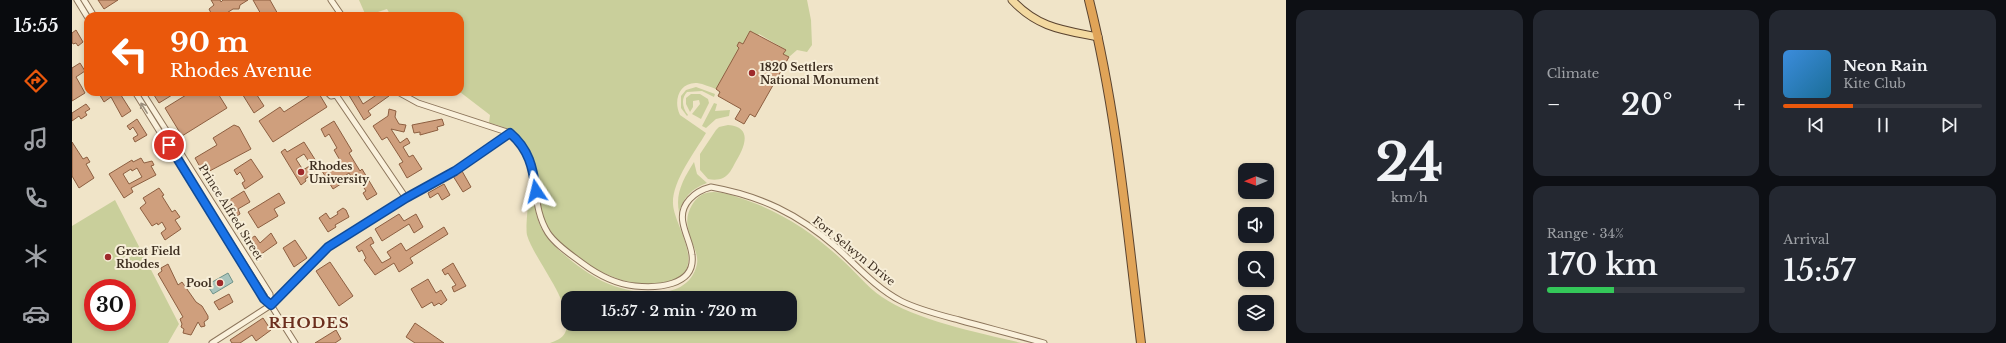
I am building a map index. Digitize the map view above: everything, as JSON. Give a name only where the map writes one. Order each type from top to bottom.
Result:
[{"type":"highway","points":[[1089,0],[1098,37],[1116,141],[1141,343]]},
{"type":"main road","points":[[1012,0],[1024,12],[1046,26],[1098,37]]},
{"type":"street","points":[[77,0],[84,12]]},
{"type":"street","points":[[84,0],[92,12]]},
{"type":"street","points":[[331,0],[339,12]]},
{"type":"street","name":"Prince Alfred Street","points":[[137,96],[264,299],[271,305],[295,343]]},
{"type":"street","name":"Prince Alfred Street","points":[[145,96],[270,294],[271,305]]},
{"type":"street","points":[[339,96],[406,198]]},
{"type":"street","points":[[405,96],[418,103],[510,133]]},
{"type":"street","points":[[212,343],[271,305],[328,247],[406,198],[455,171],[510,133]]},
{"type":"street","name":"Fort Selwyn Drive","points":[[510,133],[525,149],[534,176],[543,222],[549,234],[570,254],[586,266],[615,282],[650,287],[666,286],[685,277],[690,270],[692,256],[682,222],[685,207],[692,196],[704,189],[712,187],[761,199],[804,223],[834,246],[876,284],[902,302],[930,312],[1044,343]]},
{"type":"green space","points":[[359,0],[807,0],[811,20],[812,45],[807,52],[797,50],[789,57],[783,54],[786,50],[759,34],[756,38],[754,33],[750,31],[743,44],[739,43],[737,46],[739,48],[716,89],[697,83],[686,86],[679,93],[677,104],[680,115],[706,133],[680,176],[674,195],[674,212],[687,248],[688,266],[684,273],[674,280],[661,284],[641,284],[607,275],[593,267],[566,248],[546,224],[539,202],[532,157],[523,141],[508,129],[489,123],[490,115],[464,95],[464,12],[389,12],[387,9],[378,12],[364,12]]},
{"type":"green space","points":[[696,87],[715,94],[714,97],[702,91],[687,92],[683,103],[684,109],[688,115],[687,116],[681,108],[681,96],[686,90]]},
{"type":"green space","points":[[691,94],[700,94],[708,99],[709,103],[701,119],[692,114],[700,104],[699,100],[693,101],[693,107],[690,112],[686,104],[686,98]]},
{"type":"green space","points":[[714,103],[717,104],[715,111],[730,110],[729,116],[716,119],[706,128],[702,126]]},
{"type":"green space","points":[[728,125],[742,130],[744,134],[745,140],[741,152],[727,175],[720,179],[708,179],[700,170],[700,154],[716,130],[719,127]]},
{"type":"green space","points":[[694,162],[697,174],[707,183],[689,194],[683,202],[679,212],[679,192]]},
{"type":"green space","points":[[531,176],[538,221],[548,239],[567,257],[601,281],[633,291],[561,291],[561,300],[531,245],[527,235],[527,216]]},
{"type":"green space","points":[[718,192],[751,202],[779,214],[805,230],[829,248],[876,293],[912,313],[950,325],[1022,343],[550,343],[558,340],[565,331],[797,331],[797,291],[668,291],[674,290],[684,284],[692,276],[697,264],[697,255],[687,225],[689,210],[696,199],[701,195]]},
{"type":"green space","name":"Great Field Rhodes","points":[[115,200],[179,324],[168,343],[72,343],[72,226]]},
{"type":"water","name":"Pool","points":[[228,273],[233,282],[213,294],[207,285]]},
{"type":"building","points":[[98,0],[118,0],[104,9]]},
{"type":"building","points":[[211,0],[220,0],[221,2],[223,0],[248,0],[240,5],[239,9],[233,9],[228,12],[210,12],[209,9],[214,5]]},
{"type":"building","points":[[253,0],[270,0],[277,12],[260,12]]},
{"type":"building","points":[[76,30],[83,42],[78,46],[76,43],[73,44],[72,42],[72,33]]},
{"type":"building","name":"1820 Settlers National Monument","points":[[750,31],[786,50],[783,54],[789,57],[755,117],[750,114],[744,124],[735,119],[741,109],[718,96],[720,92],[716,89],[739,48],[737,46],[739,42],[743,44]]},
{"type":"building","points":[[80,63],[84,69],[84,72],[76,77],[84,94],[72,101],[72,68]]},
{"type":"building","points":[[100,96],[122,96],[131,111],[122,117],[111,97],[104,102]]},
{"type":"building","points":[[155,96],[170,96],[159,103]]},
{"type":"building","points":[[184,96],[220,96],[227,108],[182,136],[165,108]]},
{"type":"building","points":[[243,96],[258,96],[264,106],[254,113]]},
{"type":"building","points":[[309,96],[320,96],[327,107],[273,142],[259,121],[280,107],[284,112]]},
{"type":"building","points":[[349,96],[358,96],[363,104],[375,96],[389,96],[368,111],[371,115],[364,120]]},
{"type":"building","points":[[86,104],[90,109],[85,112],[87,115],[81,119],[79,116],[72,121],[72,113]]},
{"type":"building","points":[[389,109],[396,111],[395,117],[399,124],[406,125],[404,132],[391,129],[400,143],[407,138],[410,143],[403,147],[409,157],[413,155],[422,169],[407,178],[399,164],[403,162],[387,137],[382,140],[373,126],[388,116]]},
{"type":"building","points":[[137,119],[147,135],[135,142],[133,138],[138,135],[133,127],[130,130],[127,126]]},
{"type":"building","points":[[442,119],[444,125],[437,127],[438,130],[420,135],[420,132],[414,133],[412,125]]},
{"type":"building","points":[[334,121],[352,151],[349,153],[360,171],[362,169],[377,194],[367,200],[363,193],[366,191],[360,182],[356,184],[349,173],[342,178],[344,182],[333,189],[322,171],[331,165],[333,167],[341,162],[334,150],[337,148],[329,134],[325,137],[321,129]]},
{"type":"building","points":[[234,125],[239,127],[251,149],[204,174],[195,158],[217,145],[213,138]]},
{"type":"building","points":[[72,142],[83,159],[87,157],[90,162],[86,164],[94,178],[79,188],[72,176]]},
{"type":"building","points":[[304,142],[321,169],[305,179],[306,181],[301,185],[281,152],[285,149],[287,152]],"holes":[[[304,154],[311,165],[303,170],[296,159]]]},
{"type":"building","points":[[141,158],[144,163],[152,161],[154,165],[151,166],[156,175],[131,188],[133,192],[124,198],[109,174],[132,160],[133,162]],"holes":[[[137,168],[142,177],[129,184],[123,174],[131,169],[132,171]]]},
{"type":"building","points":[[251,159],[263,177],[245,189],[242,183],[245,181],[240,172],[237,175],[234,170]]},
{"type":"building","points":[[462,171],[471,187],[463,192],[453,176]]},
{"type":"building","points":[[444,184],[450,195],[442,200],[438,193],[430,198],[428,193]]},
{"type":"building","points":[[159,188],[172,212],[175,210],[180,217],[175,220],[181,229],[165,240],[161,233],[166,229],[162,222],[158,225],[157,223],[152,226],[140,208],[146,203],[143,198]]},
{"type":"building","points":[[244,191],[250,202],[238,209],[240,214],[232,219],[223,204]]},
{"type":"building","points":[[279,193],[285,203],[274,209],[278,216],[258,228],[248,212]]},
{"type":"building","points":[[343,208],[346,210],[349,217],[335,225],[336,227],[328,232],[319,218],[326,213],[330,219],[338,214],[337,212]]},
{"type":"building","points":[[399,214],[404,221],[416,214],[423,227],[414,233],[409,224],[382,241],[375,229]]},
{"type":"building","points":[[444,227],[448,234],[410,258],[413,263],[399,272],[394,263],[375,275],[364,260],[366,258],[362,250],[359,252],[356,247],[371,237],[374,243],[370,245],[382,263],[391,258],[387,252],[401,243],[406,251]]},
{"type":"building","points":[[271,233],[277,243],[257,257],[246,241],[255,236],[260,243]]},
{"type":"building","points":[[295,240],[307,258],[294,267],[283,248]]},
{"type":"building","points":[[330,262],[353,296],[339,306],[316,271]]},
{"type":"building","points":[[453,263],[466,286],[454,292],[452,287],[456,285],[448,273],[445,275],[442,270]]},
{"type":"building","points":[[168,264],[178,285],[182,282],[196,302],[202,306],[208,316],[208,319],[204,322],[205,326],[201,327],[198,322],[191,335],[183,333],[184,329],[181,327],[182,324],[180,319],[183,317],[158,274],[162,271],[161,268]]},
{"type":"building","points":[[428,279],[436,293],[441,290],[447,300],[441,305],[439,303],[434,306],[432,302],[422,308],[411,289]]},
{"type":"building","points":[[229,294],[233,302],[219,310],[214,302]]},
{"type":"building","points":[[263,318],[271,330],[256,341],[252,335],[240,343],[232,343],[230,340]]},
{"type":"building","points":[[415,323],[444,343],[415,343],[406,337]]},
{"type":"building","points":[[336,330],[341,339],[335,343],[315,343]]},
{"type":"place","name":"1820 Settlers National Monument","points":[[752,73]]},
{"type":"place","name":"Rhodes University","points":[[301,172]]},
{"type":"place","name":"Great Field Rhodes","points":[[108,257]]},
{"type":"place","name":"Pool","points":[[220,283]]},
{"type":"district","name":"RHODES","points":[[309,323]]},
{"type":"route","points":[[169,145],[264,299],[271,305],[328,247],[406,198],[455,171],[510,133],[520,142],[529,156],[536,191]]}]
